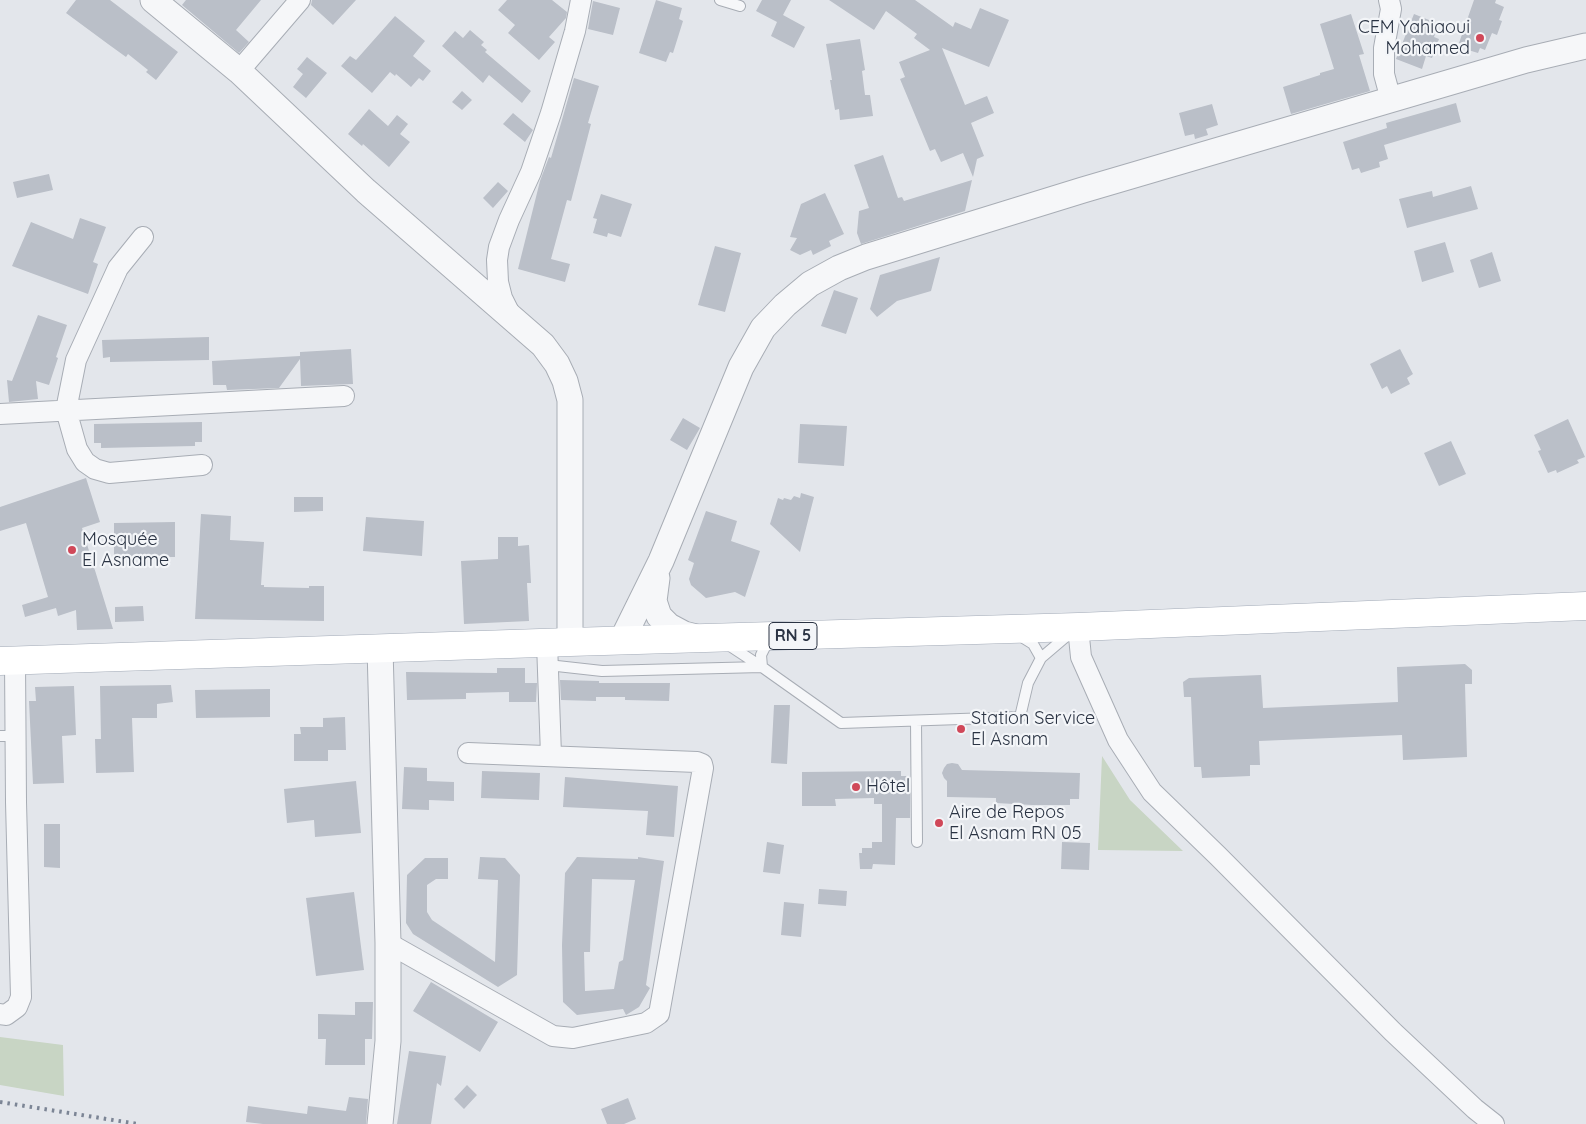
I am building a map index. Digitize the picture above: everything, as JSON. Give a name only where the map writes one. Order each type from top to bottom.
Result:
[{"type":"main road","name":"RN 5","points":[[8,661],[380,648],[555,650],[622,640],[1000,630],[1586,606]]},
{"type":"street","points":[[153,0],[239,71],[366,191],[543,344],[558,364],[570,400],[555,650],[551,755]]},
{"type":"street","points":[[512,318],[502,298],[498,282],[497,260],[499,247],[531,172],[551,113],[581,0]]},
{"type":"street","points":[[1389,0],[1391,9],[1384,48],[1384,74],[1391,100]]},
{"type":"street","points":[[239,71],[294,2]]},
{"type":"street","points":[[622,640],[661,561],[742,367],[763,328],[784,305],[810,284],[839,268],[866,257],[1083,190],[1526,60],[1586,46]]},
{"type":"street","points":[[143,238],[118,268],[76,360],[66,410],[77,449],[85,462],[96,469],[109,473],[202,465]]},
{"type":"street","points":[[454,268],[467,273],[479,272],[487,269],[497,260]]},
{"type":"street","points":[[0,414],[344,396]]},
{"type":"street","points":[[661,561],[654,601],[659,616],[669,626],[684,634],[708,638]]},
{"type":"street","points":[[1078,627],[1081,657],[1118,740],[1152,792],[1393,1032],[1475,1109],[1494,1124]]},
{"type":"street","points":[[380,648],[388,943],[388,1042],[380,1124]]},
{"type":"street","points":[[0,1014],[6,1015],[17,1007],[21,997],[8,802],[8,661]]},
{"type":"street","points":[[388,943],[553,1036],[572,1038],[646,1023],[659,1014],[703,768],[702,764],[697,762],[551,755],[468,753]]},
{"type":"lane","points":[[720,0],[740,6]]},
{"type":"lane","points":[[708,638],[762,667],[841,723],[916,721],[1020,717],[1028,683],[1041,658],[1078,627]]},
{"type":"lane","points":[[1000,630],[1022,637],[1033,644],[1041,658]]},
{"type":"lane","points":[[762,667],[761,655],[765,646],[777,636]]},
{"type":"lane","points":[[555,650],[602,671],[762,667]]},
{"type":"lane","points":[[916,721],[917,842]]},
{"type":"green space","points":[[1102,756],[1130,800],[1183,851],[1098,850]]},
{"type":"green space","points":[[0,1037],[63,1045],[64,1096],[0,1085]]},
{"type":"building","points":[[76,0],[110,0],[178,52],[156,80],[146,72],[148,70],[128,54],[126,57],[66,13]]},
{"type":"building","points":[[186,0],[261,0],[236,30],[249,42],[239,53],[182,5]]},
{"type":"building","points":[[312,0],[356,0],[333,25],[311,5]]},
{"type":"building","points":[[507,0],[552,0],[567,12],[566,18],[549,37],[555,42],[539,60],[508,33],[515,25],[498,10]]},
{"type":"building","points":[[656,0],[682,8],[679,19],[683,21],[673,53],[670,52],[666,62],[639,53]]},
{"type":"building","points":[[762,0],[791,0],[783,15],[805,27],[794,48],[771,36],[777,22],[756,11]]},
{"type":"building","points":[[829,0],[915,0],[953,27],[955,22],[971,29],[980,8],[1009,20],[989,67],[942,48],[965,105],[987,96],[994,113],[971,123],[984,156],[977,159],[973,177],[963,153],[941,162],[935,149],[930,151],[900,79],[905,77],[899,62],[930,50],[914,38],[917,34],[886,11],[874,30]]},
{"type":"building","points":[[1474,0],[1496,0],[1495,3],[1504,7],[1499,20],[1502,21],[1497,35],[1492,33],[1485,50],[1480,48],[1478,53],[1465,49],[1466,46],[1459,43]]},
{"type":"building","points":[[593,1],[620,8],[613,35],[588,29]]},
{"type":"building","points":[[1351,14],[1364,54],[1359,55],[1370,91],[1291,114],[1283,87],[1334,69],[1320,24]]},
{"type":"building","points":[[1414,14],[1439,24],[1434,37],[1439,39],[1432,58],[1426,56],[1422,69],[1396,59]]},
{"type":"building","points":[[395,16],[425,41],[413,56],[431,71],[423,81],[419,78],[411,87],[396,74],[395,76],[390,72],[372,93],[341,66],[350,56],[356,60]]},
{"type":"building","points":[[470,30],[484,42],[481,45],[487,50],[485,52],[531,91],[522,103],[489,75],[483,83],[442,46],[455,31],[463,38]]},
{"type":"building","points":[[860,39],[865,70],[862,71],[865,95],[870,95],[873,116],[840,120],[839,109],[835,110],[826,44]]},
{"type":"building","points":[[307,57],[327,73],[306,98],[293,87],[303,74],[297,69]]},
{"type":"building","points":[[574,78],[599,86],[588,123],[591,124],[571,201],[567,200],[551,259],[570,264],[565,282],[518,269],[540,181],[549,157],[551,158]]},
{"type":"building","points":[[462,91],[472,100],[462,110],[452,102]]},
{"type":"building","points":[[1456,103],[1461,122],[1384,145],[1388,159],[1379,162],[1380,167],[1361,173],[1359,168],[1352,170],[1343,142],[1387,128],[1386,123]]},
{"type":"building","points":[[1212,104],[1218,125],[1206,129],[1208,135],[1195,139],[1194,134],[1185,136],[1179,113]]},
{"type":"building","points":[[369,109],[388,126],[397,115],[408,124],[400,134],[410,142],[389,167],[363,144],[362,146],[348,134]]},
{"type":"building","points":[[513,113],[533,130],[525,142],[503,124]]},
{"type":"building","points":[[883,155],[898,198],[902,197],[904,201],[972,180],[965,211],[861,244],[857,233],[859,211],[869,208],[854,165]]},
{"type":"building","points":[[49,174],[53,190],[17,198],[13,182]]},
{"type":"building","points":[[498,182],[508,191],[493,208],[483,198]]},
{"type":"building","points":[[1471,186],[1478,209],[1407,228],[1399,199],[1432,191],[1433,197]]},
{"type":"building","points":[[825,193],[844,234],[829,241],[831,246],[813,255],[811,250],[800,255],[790,250],[797,238],[790,237],[801,204]]},
{"type":"building","points":[[601,194],[632,204],[621,237],[608,233],[607,237],[593,233],[597,219],[593,218]]},
{"type":"building","points":[[80,218],[106,227],[93,262],[98,264],[88,294],[12,266],[31,222],[73,239]]},
{"type":"building","points":[[1445,242],[1454,272],[1422,282],[1414,251]]},
{"type":"building","points":[[715,246],[741,253],[725,312],[698,305]]},
{"type":"building","points":[[1492,252],[1501,281],[1479,288],[1470,260]]},
{"type":"building","points":[[940,257],[931,291],[897,301],[877,317],[870,309],[880,275]]},
{"type":"building","points":[[834,290],[858,298],[846,334],[821,326]]},
{"type":"building","points":[[38,315],[67,325],[49,385],[36,381],[38,399],[9,402],[7,380],[12,381]]},
{"type":"building","points":[[209,337],[209,360],[110,362],[110,357],[103,358],[102,340]]},
{"type":"building","points":[[351,349],[353,384],[301,386],[300,359],[279,388],[227,390],[226,385],[213,385],[212,361],[300,356],[300,352]]},
{"type":"building","points":[[1400,349],[1413,374],[1407,378],[1410,384],[1391,394],[1387,386],[1382,389],[1370,364]]},
{"type":"building","points":[[683,418],[700,428],[687,450],[670,440]]},
{"type":"building","points":[[1568,419],[1585,457],[1577,460],[1579,463],[1557,473],[1556,470],[1548,473],[1538,451],[1541,450],[1534,435]]},
{"type":"building","points":[[202,422],[202,442],[195,442],[195,446],[101,448],[101,443],[94,443],[94,424]]},
{"type":"building","points":[[800,424],[847,426],[844,466],[798,463]]},
{"type":"building","points":[[1451,441],[1466,474],[1439,486],[1424,453]]},
{"type":"building","points":[[86,478],[100,522],[82,528],[113,629],[77,630],[76,610],[58,616],[56,608],[25,617],[22,605],[48,597],[26,523],[0,531],[0,507]]},
{"type":"building","points":[[801,493],[814,497],[800,552],[770,524],[778,498],[791,500],[794,496],[800,498]]},
{"type":"building","points":[[294,497],[323,497],[323,511],[294,512]]},
{"type":"building","points":[[706,511],[737,521],[731,541],[760,551],[745,597],[735,592],[706,598],[691,585],[689,579],[694,563],[688,560]]},
{"type":"building","points":[[201,514],[231,516],[230,540],[264,542],[261,585],[264,585],[264,587],[309,588],[309,586],[324,586],[324,621],[195,619]]},
{"type":"building","points":[[366,517],[424,521],[422,556],[363,551]]},
{"type":"building","points":[[175,522],[175,557],[114,557],[114,523]]},
{"type":"building","points":[[498,537],[518,537],[518,546],[529,545],[531,583],[527,583],[529,621],[464,624],[461,561],[498,559]]},
{"type":"building","points":[[143,606],[144,621],[115,622],[115,607]]},
{"type":"building","points":[[1465,664],[1472,670],[1472,684],[1465,684],[1467,757],[1403,760],[1402,735],[1259,741],[1260,765],[1250,765],[1250,776],[1202,778],[1201,767],[1194,767],[1191,697],[1184,697],[1183,682],[1189,678],[1261,675],[1263,708],[1398,702],[1397,667]]},
{"type":"building","points":[[497,668],[525,668],[525,683],[537,683],[536,702],[509,702],[509,692],[466,693],[466,699],[407,700],[406,672],[497,673]]},
{"type":"building","points":[[560,680],[599,681],[599,683],[670,683],[669,701],[625,700],[625,697],[596,697],[596,701],[561,700]]},
{"type":"building","points":[[171,685],[173,702],[157,704],[157,718],[132,718],[134,772],[96,773],[95,739],[101,739],[100,686]]},
{"type":"building","points":[[74,686],[76,735],[62,736],[64,783],[33,784],[29,701],[36,701],[35,687]]},
{"type":"building","points":[[270,689],[270,717],[196,718],[195,690]]},
{"type":"building","points":[[774,705],[790,705],[787,764],[771,763]]},
{"type":"building","points":[[345,717],[346,750],[328,750],[328,761],[294,761],[294,734],[301,734],[300,727],[323,727],[323,718]]},
{"type":"building","points":[[947,764],[958,764],[962,770],[1080,773],[1079,799],[1070,799],[1070,805],[1032,805],[996,803],[996,798],[947,797],[947,781],[942,773]]},
{"type":"building","points":[[404,767],[427,768],[427,781],[454,782],[454,801],[429,800],[429,810],[402,809]]},
{"type":"building","points":[[482,771],[540,773],[539,800],[481,798]]},
{"type":"building","name":"Hôtel","points":[[901,771],[901,776],[910,776],[910,818],[896,818],[895,865],[873,864],[872,869],[860,869],[859,853],[862,853],[862,848],[872,848],[872,842],[882,842],[882,804],[874,804],[874,798],[835,799],[836,806],[802,806],[802,772]]},
{"type":"building","points":[[565,777],[678,786],[674,837],[646,835],[648,811],[563,807]]},
{"type":"building","points":[[356,781],[361,833],[315,837],[314,820],[287,823],[284,789]]},
{"type":"building","points":[[44,824],[60,824],[60,868],[44,867]]},
{"type":"building","points":[[767,842],[784,845],[780,874],[763,872]]},
{"type":"building","points":[[1062,842],[1090,843],[1089,870],[1061,869]]},
{"type":"building","points":[[480,857],[505,858],[520,875],[517,975],[498,987],[413,934],[406,923],[407,875],[425,858],[448,858],[448,879],[436,879],[427,885],[427,912],[432,920],[495,962],[498,880],[478,879]]},
{"type":"building","points":[[577,857],[638,859],[638,857],[664,861],[646,985],[650,988],[639,1007],[626,1015],[623,1009],[577,1015],[563,1002],[562,945],[565,873]],"holes":[[[592,879],[635,880],[623,960],[619,962],[614,989],[585,991],[584,952],[590,952]]]},
{"type":"building","points":[[819,889],[847,891],[846,906],[818,904]]},
{"type":"building","points":[[354,892],[364,970],[316,976],[306,898]]},
{"type":"building","points":[[784,902],[804,904],[801,937],[781,935]]},
{"type":"building","points":[[431,982],[498,1022],[480,1052],[413,1011]]},
{"type":"building","points":[[355,1002],[373,1002],[372,1039],[365,1039],[365,1065],[325,1065],[326,1039],[318,1039],[318,1014],[355,1015]]},
{"type":"building","points":[[409,1051],[446,1056],[441,1086],[437,1083],[431,1124],[397,1124]]},
{"type":"building","points":[[467,1085],[477,1095],[464,1109],[454,1099]]},
{"type":"building","points":[[349,1097],[368,1099],[366,1124],[263,1124],[246,1122],[248,1106],[307,1114],[308,1106],[346,1111]]},
{"type":"building","points":[[628,1098],[636,1119],[624,1124],[607,1124],[601,1109]]},
{"type":"railway","points":[[0,1102],[138,1124]]},
{"type":"place","name":"CEM Yahiaoui Mohamed","points":[[1480,38]]},
{"type":"place","name":"Mosquée El Asname","points":[[72,550]]},
{"type":"place","name":"Station Service El Asnam","points":[[961,729]]},
{"type":"place","name":"Hôtel","points":[[856,787]]},
{"type":"place","name":"Aire de Repos El Asnam RN 05","points":[[939,823]]}]
